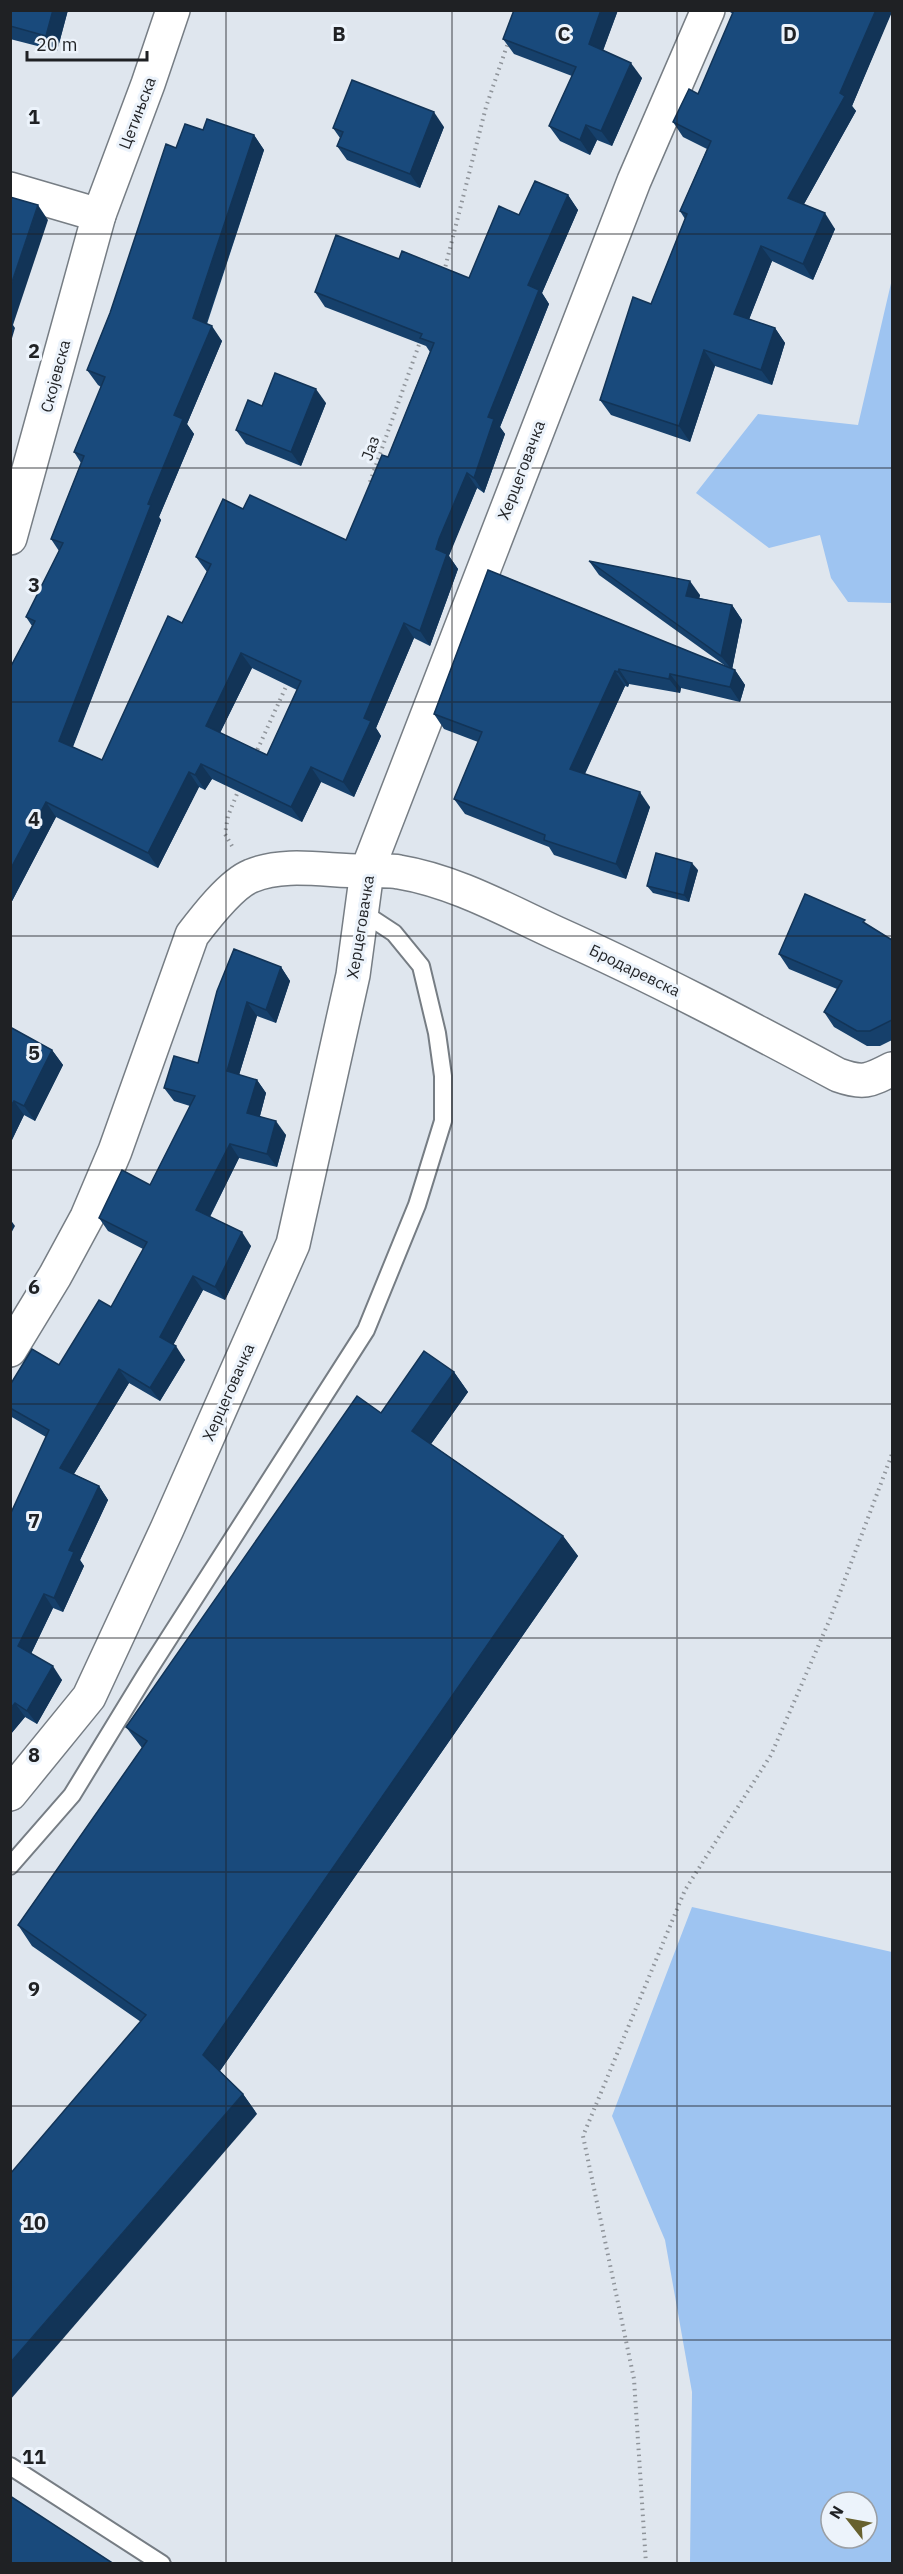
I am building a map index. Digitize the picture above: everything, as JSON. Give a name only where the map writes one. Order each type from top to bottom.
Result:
[{"type":"street","name":"Цетињска","points":[[99,215],[148,84],[172,10]]},
{"type":"street","name":"Херцеговачка","points":[[10,1794],[89,1696],[168,1529],[293,1244],[353,975],[368,871],[625,203],[708,10]]},
{"type":"street","points":[[10,189],[99,215]]},
{"type":"street","name":"Скојевска","points":[[10,538],[99,215]]},
{"type":"street","name":"Бродаревска","points":[[250,876],[277,870],[398,871],[479,897],[618,961],[838,1075],[856,1082],[875,1078],[892,1069]]},
{"type":"street","points":[[10,1350],[55,1276],[92,1206],[115,1151],[192,935],[213,908],[250,876]]},
{"type":"lane","points":[[10,1866],[72,1795],[146,1674],[366,1330],[417,1205],[442,1121],[443,1076],[437,1033],[421,966],[394,933],[362,912]]},
{"type":"lane","points":[[10,2466],[162,2564]]},
{"type":"path","points":[[443,273],[486,107],[511,32]]},
{"type":"path","name":"Јаз","points":[[367,493],[425,328]]},
{"type":"path","points":[[254,757],[291,674]]},
{"type":"path","points":[[240,787],[228,816],[225,834],[250,876]]},
{"type":"path","points":[[646,2564],[634,2379],[583,2136],[685,1890],[771,1755],[830,1619],[892,1454]]},
{"type":"shaded area","points":[[892,279],[892,603],[848,602],[831,578],[820,535],[769,548],[696,493],[758,414],[858,425]]},
{"type":"shaded area","points":[[692,1907],[892,1952],[892,2563],[690,2563],[692,2392],[665,2240],[612,2116]]},
{"type":"building","points":[[10,10],[53,10],[46,36],[10,26]]},
{"type":"building","points":[[514,10],[601,10],[589,44],[631,63],[601,131],[586,125],[580,140],[549,126],[576,67],[503,39]]},
{"type":"building","points":[[734,10],[876,10],[840,93],[845,96],[788,198],[825,213],[803,264],[761,246],[734,314],[775,328],[761,370],[704,350],[679,426],[600,400],[633,297],[651,304],[687,214],[680,211],[711,141],[673,122],[689,89],[698,94]]},
{"type":"building","points":[[352,80],[434,112],[410,174],[337,146],[343,132],[333,128]]},
{"type":"building","points":[[207,119],[254,135],[193,318],[212,326],[174,415],[183,419],[148,504],[151,505],[59,741],[102,760],[168,616],[182,623],[211,564],[196,557],[223,499],[243,509],[250,495],[346,540],[382,455],[388,457],[434,343],[420,338],[422,334],[315,292],[336,235],[399,259],[402,251],[469,278],[499,206],[519,215],[535,181],[568,195],[528,285],[539,290],[488,417],[494,419],[474,478],[467,473],[439,539],[436,549],[447,554],[420,631],[404,623],[364,718],[371,721],[343,782],[311,767],[291,807],[201,764],[195,775],[189,772],[148,853],[46,802],[10,870],[10,668],[35,621],[26,617],[63,543],[51,539],[84,456],[74,452],[105,377],[87,370],[110,313],[166,144],[176,148],[185,124],[203,130]],"holes":[[[241,653],[301,681],[267,755],[206,726]]]},
{"type":"building","points":[[10,197],[38,205],[10,288]]},
{"type":"building","points":[[275,373],[316,389],[291,452],[236,430],[248,400],[262,406]]},
{"type":"building","points":[[589,561],[690,581],[686,596],[732,605],[721,656]]},
{"type":"building","points":[[488,570],[735,670],[730,687],[670,674],[669,679],[619,669],[618,672],[615,671],[570,769],[640,792],[616,864],[544,840],[545,835],[454,799],[482,732],[434,714]]},
{"type":"building","points":[[656,853],[692,863],[684,895],[647,886]]},
{"type":"building","points":[[805,894],[865,920],[863,922],[892,940],[892,1020],[870,1031],[857,1031],[824,1012],[842,981],[779,954]]},
{"type":"building","points":[[234,949],[281,967],[266,1010],[247,1002],[227,1071],[257,1080],[247,1113],[276,1121],[267,1154],[230,1144],[196,1210],[242,1232],[215,1287],[193,1276],[160,1337],[176,1346],[150,1388],[119,1369],[60,1468],[99,1486],[69,1550],[74,1552],[54,1598],[44,1594],[18,1646],[53,1666],[27,1711],[15,1703],[10,1709],[10,1515],[49,1430],[10,1408],[10,1385],[32,1349],[59,1365],[99,1300],[111,1307],[147,1242],[99,1218],[122,1170],[150,1185],[195,1096],[164,1088],[174,1056],[198,1063],[217,991]]},
{"type":"building","points":[[10,1027],[52,1050],[24,1106],[14,1101],[10,1107]]},
{"type":"building","points":[[424,1351],[454,1372],[412,1431],[563,1536],[203,2055],[243,2094],[10,2363],[10,2174],[146,2015],[18,1925],[147,1741],[126,1727],[357,1396],[381,1413]]},
{"type":"building","points":[[10,2496],[114,2564],[10,2564]]}]
